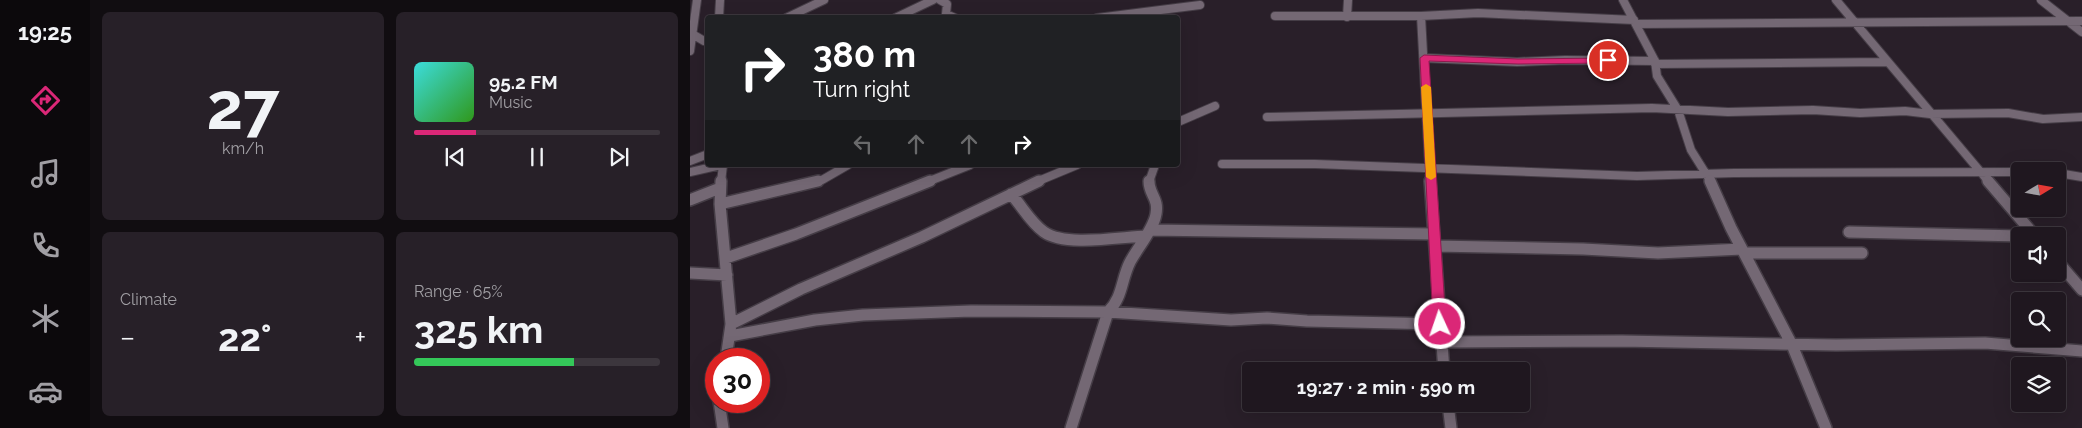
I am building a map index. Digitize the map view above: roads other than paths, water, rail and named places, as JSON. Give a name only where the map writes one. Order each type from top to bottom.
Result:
[{"type":"street","points":[[719,15],[720,0]]},
{"type":"street","points":[[792,15],[824,0]]},
{"type":"street","points":[[901,15],[933,0]]},
{"type":"street","points":[[940,0],[946,4],[946,14],[948,15]]},
{"type":"street","points":[[1347,16],[1348,0]]},
{"type":"street","points":[[1623,0],[1655,62],[1657,76],[1678,110],[1691,150],[1707,174],[1743,251],[1792,345],[1826,428]]},
{"type":"street","points":[[1836,0],[1930,114],[2027,227]]},
{"type":"street","points":[[2041,0],[2082,32]]},
{"type":"street","points":[[690,51],[694,35],[694,5]]},
{"type":"street","points":[[1121,15],[1200,5]]},
{"type":"street","points":[[1274,16],[1421,16],[1478,13],[1635,22],[2082,21]]},
{"type":"street","points":[[1421,16],[1444,362]]},
{"type":"street","points":[[694,35],[705,41]]},
{"type":"street","points":[[1424,58],[1518,62],[1887,62]]},
{"type":"street","points":[[1180,121],[1215,106]]},
{"type":"street","points":[[1267,117],[1652,108],[1744,112],[1813,110],[1860,113],[1905,111],[1930,114],[2008,114],[2043,120],[2082,118]]},
{"type":"street","points":[[690,161],[705,155]]},
{"type":"street","points":[[1222,164],[1430,167],[1637,176],[2011,172]]},
{"type":"street","points":[[690,172],[713,167]]},
{"type":"street","points":[[722,167],[720,204],[731,324],[728,348]]},
{"type":"street","points":[[720,204],[822,180],[845,167]]},
{"type":"street","points":[[726,258],[796,234],[965,167]]},
{"type":"street","points":[[731,324],[801,289],[943,228],[1069,167]]},
{"type":"street","points":[[1071,428],[1108,312],[1117,302],[1129,264],[1156,216],[1157,200],[1149,189],[1149,181],[1154,167]]},
{"type":"street","points":[[2066,174],[2082,177]]},
{"type":"street","points":[[690,200],[720,188]]},
{"type":"street","points":[[1011,194],[1043,231],[1053,237],[1070,238],[1148,233],[1434,234]]},
{"type":"street","points":[[1850,232],[2011,236]]},
{"type":"street","points":[[1435,246],[1583,248],[1658,253],[1743,251],[1862,253]]},
{"type":"street","points":[[2066,271],[2082,290]]},
{"type":"street","points":[[690,273],[727,275]]},
{"type":"street","points":[[730,336],[815,320],[893,313],[971,311],[1108,312],[1230,320],[1268,318],[1307,321],[1440,324]]},
{"type":"street","points":[[1443,342],[1622,341],[1792,345],[1985,343],[2082,351]]},
{"type":"street","points":[[1449,412],[1451,428]]},
{"type":"street","points":[[721,413],[723,428]]}]
